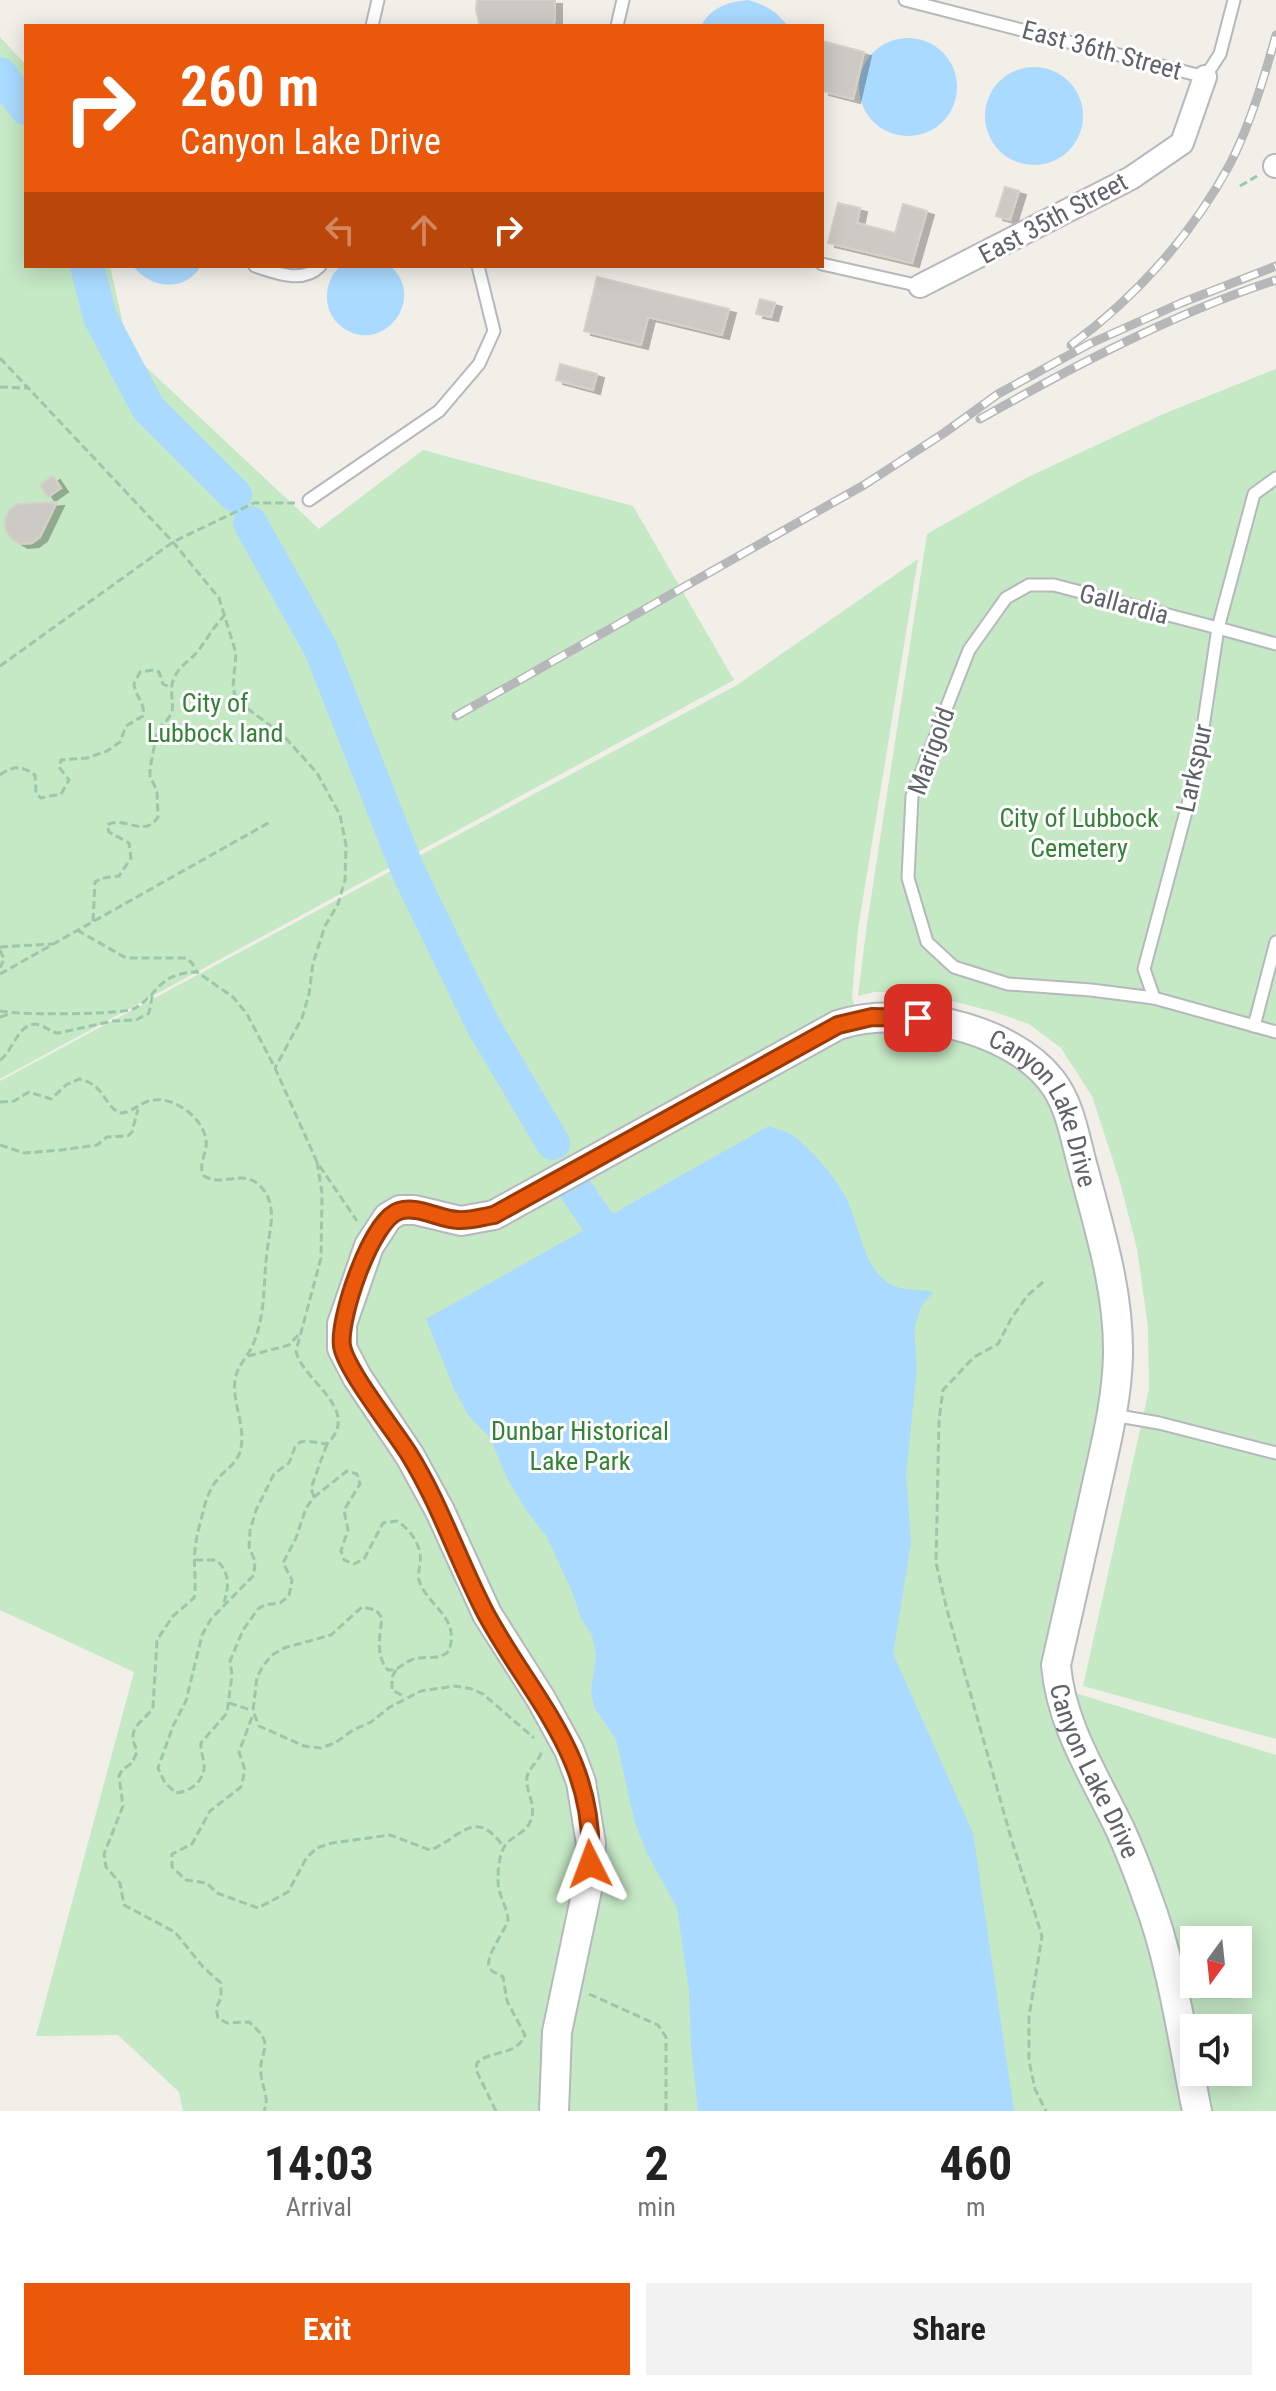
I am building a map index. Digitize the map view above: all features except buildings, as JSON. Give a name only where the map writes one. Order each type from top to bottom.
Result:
[{"type":"street","name":"East 35th Street","points":[[920,286],[1131,178],[1182,143],[1205,77]]},
{"type":"street","name":"Canyon Lake Drive","points":[[554,2111],[557,2032],[588,1885],[591,1844],[581,1782],[569,1750],[541,1699],[487,1614],[440,1511],[410,1456],[357,1377],[342,1348],[342,1324],[369,1246],[388,1217],[400,1210],[415,1210],[461,1221],[494,1215],[838,1025],[872,1017],[896,1017],[918,1018],[1001,1041],[1027,1057],[1050,1079],[1068,1111],[1113,1280],[1118,1356],[1112,1415],[1056,1665],[1058,1683],[1062,1705],[1079,1749],[1121,1832],[1149,1900],[1174,1993],[1197,2111]]},
{"type":"lane","points":[[372,24],[378,0]]},
{"type":"lane","points":[[617,24],[623,0]]},
{"type":"lane","name":"East 36th Street","points":[[905,0],[1205,77]]},
{"type":"lane","points":[[1205,77],[1220,54],[1234,0]]},
{"type":"lane","points":[[824,264],[920,286]]},
{"type":"lane","points":[[263,268],[301,277],[311,275],[318,268]]},
{"type":"lane","points":[[309,500],[439,411],[479,364],[494,331],[478,268]]},
{"type":"lane","points":[[1218,628],[1254,494],[1276,478]]},
{"type":"lane","name":"Gallardia","points":[[1029,585],[1054,585],[1276,644]]},
{"type":"lane","name":"Marigold","points":[[1029,585],[1006,598],[969,650],[912,796],[908,878],[927,942],[954,967],[1008,984],[1154,998],[1276,1032]]},
{"type":"lane","name":"Larkspur","points":[[1154,998],[1144,969],[1196,774],[1218,628]]},
{"type":"lane","points":[[1254,1026],[1276,942]]},
{"type":"lane","points":[[1112,1415],[1159,1423],[1276,1453]]},
{"type":"path","points":[[0,358],[173,542],[219,598],[236,653],[233,687],[236,700],[283,735],[317,773],[340,815],[346,845],[345,880],[313,963],[302,1018],[275,1068]]},
{"type":"path","points":[[0,387],[28,388]]},
{"type":"path","points":[[0,666],[173,542],[254,503],[284,504],[309,500]]},
{"type":"path","points":[[93,921],[95,882],[119,876],[129,863],[132,851],[129,843],[109,832],[107,825],[116,822],[151,826],[158,817],[157,791],[150,768],[158,728],[167,722],[173,712],[172,688],[176,674],[195,656],[224,615]]},
{"type":"path","points":[[0,775],[12,768],[22,767],[35,775],[36,793],[41,798],[61,794],[69,780],[59,767],[61,760],[87,758],[107,751],[120,742],[126,726],[143,716],[134,684],[140,672],[159,672],[163,684],[172,688]]},
{"type":"path","points":[[0,974],[270,822]]},
{"type":"path","points":[[77,930],[126,958],[186,958],[197,972],[233,997],[247,1014],[275,1068],[317,1162],[361,1227],[369,1246]]},
{"type":"path","points":[[0,968],[4,959],[0,948],[53,944]]},
{"type":"path","points":[[0,1011],[67,1014],[132,1009],[174,976],[197,972]]},
{"type":"path","points":[[0,1060],[6,1057],[20,1033],[30,1025],[39,1025],[58,1033],[146,1017],[154,989]]},
{"type":"path","points":[[0,1017],[13,1013]]},
{"type":"path","points":[[0,1102],[14,1101],[29,1092],[51,1099],[66,1085],[79,1079],[95,1085],[112,1109],[119,1113],[155,1100],[168,1102],[186,1110],[202,1127],[207,1142],[201,1166],[204,1176],[218,1181],[245,1177],[267,1194],[271,1214],[264,1311],[248,1356],[237,1371],[235,1384],[241,1430],[240,1450],[235,1462],[217,1480],[206,1503],[194,1551],[194,1598],[173,1616],[157,1640],[153,1707],[146,1719],[136,1726],[133,1738],[137,1748],[135,1759],[119,1776],[123,1806],[105,1847],[105,1863],[117,1877],[122,1900],[128,1909],[175,1932],[203,1967],[221,1983],[222,1994],[216,2008],[218,2018],[227,2023],[249,2022],[263,2038],[266,2052],[261,2073],[267,2101],[264,2111]]},
{"type":"path","points":[[0,1145],[24,1153],[97,1145],[107,1137],[128,1136],[139,1106]]},
{"type":"path","points":[[314,1497],[311,1488],[327,1444],[336,1433],[337,1415],[320,1385],[298,1360],[296,1351],[321,1258],[322,1193],[317,1162]]},
{"type":"path","points":[[1043,1282],[1027,1296],[998,1344],[974,1357],[943,1390],[939,1420],[936,1563],[1002,1807],[1042,1936],[1029,2017],[1029,2061],[1035,2089],[1046,2111]]},
{"type":"path","points":[[248,1356],[289,1345],[300,1331]]},
{"type":"path","points":[[327,1444],[300,1442],[289,1463],[274,1474],[256,1510],[250,1531],[254,1575],[222,1607],[202,1635],[186,1701],[158,1768],[170,1790],[184,1792],[201,1777],[204,1768],[201,1743],[224,1717],[229,1703],[232,1654],[243,1630],[258,1609],[280,1603],[289,1596],[293,1584],[283,1563],[306,1508],[342,1473],[353,1472],[359,1478],[359,1489],[344,1510],[348,1530],[341,1556],[347,1563],[359,1563],[381,1526],[387,1521],[401,1524],[418,1544],[420,1584],[450,1628],[452,1644],[446,1655],[412,1660],[396,1670],[392,1677],[392,1690],[400,1697],[410,1696]]},
{"type":"path","points":[[195,1560],[216,1560],[226,1571],[227,1591],[222,1607]]},
{"type":"path","points":[[396,1670],[388,1670],[382,1664],[379,1641],[382,1618],[376,1610],[366,1606],[331,1635],[284,1648],[272,1655],[257,1677],[250,1728],[239,1752],[245,1770],[241,1787],[210,1811],[192,1844],[172,1854],[172,1867],[186,1880],[207,1883],[217,1893],[258,1908],[288,1892],[307,1857],[317,1848],[332,1843],[390,1835],[430,1850],[475,1825],[489,1831],[504,1847]]},
{"type":"path","points":[[229,1703],[253,1711],[256,1722],[263,1729],[304,1746],[321,1748],[371,1722],[410,1696],[432,1687],[455,1686],[483,1694],[539,1743],[542,1751],[540,1759],[527,1773],[526,1781],[533,1799],[531,1821],[504,1847],[499,1866],[498,1886],[508,1920],[488,1965],[490,1970],[503,1977],[507,2001],[525,2035],[515,2048],[485,2057],[477,2063],[476,2070],[496,2111]]},
{"type":"path","points":[[569,1985],[658,2025],[666,2037],[666,2111]]},
{"type":"green space","name":"City of Lubbock land","points":[[0,37],[24,63],[24,268],[110,268],[129,351],[319,529],[423,450],[633,506],[734,680],[0,1079]]},
{"type":"green space","name":"City of Lubbock Cemetery","points":[[1276,369],[1276,1739],[1083,1686],[1149,1389],[1148,1327],[1137,1249],[1120,1182],[1092,1096],[1061,1048],[1029,1024],[921,993],[875,992],[858,996],[927,534],[1026,478],[1161,415]]},
{"type":"green space","name":"Dunbar Historical Lake Park","points":[[918,559],[858,929],[852,996],[861,1033],[897,1031],[942,1036],[1004,1055],[1023,1068],[1038,1084],[1052,1108],[1100,1287],[1105,1327],[1104,1387],[1045,1650],[1043,1683],[1276,1755],[1276,2111],[183,2111],[179,2092],[118,2035],[36,2036],[134,1672],[0,1610],[0,1081],[737,685]]},
{"type":"water","points":[[748,0],[760,4],[786,24],[702,24],[710,14],[734,2]]},
{"type":"water","points":[[908,38],[927,42],[943,52],[953,68],[957,87],[953,106],[943,122],[927,132],[908,136],[889,132],[873,122],[863,106],[859,87],[863,68],[873,52],[889,42]]},
{"type":"water","points":[[1034,67],[1053,71],[1069,81],[1079,97],[1083,116],[1079,135],[1069,151],[1053,161],[1034,165],[1015,161],[999,151],[989,135],[985,116],[989,97],[999,81],[1015,71]]},
{"type":"water","points":[[135,268],[199,268],[186,281],[177,284],[158,283]]},
{"type":"water","points":[[392,268],[400,279],[404,293],[402,307],[395,320],[372,335],[357,334],[342,327],[330,312],[328,304],[327,290],[337,269]]},
{"type":"water","points":[[769,1126],[800,1141],[834,1179],[850,1206],[867,1256],[881,1277],[900,1288],[933,1292],[921,1307],[914,1328],[917,1368],[906,1474],[911,1542],[893,1654],[973,1833],[1014,2111],[698,2111],[689,1991],[677,1908],[647,1853],[635,1823],[616,1739],[594,1707],[591,1692],[596,1656],[592,1635],[581,1618],[547,1537],[507,1478],[490,1438],[468,1415],[455,1391],[426,1319]]},
{"type":"waterway","points":[[0,74],[24,105]]},
{"type":"waterway","points":[[88,268],[100,317],[148,408],[235,495]]},
{"type":"waterway","points":[[250,523],[321,649],[409,873],[483,1025],[553,1143]]},
{"type":"waterway","points":[[576,1190],[624,1260]]},
{"type":"railway","points":[[1071,345],[1140,285],[1181,239],[1216,189],[1238,147],[1276,35]]},
{"type":"railway","points":[[456,716],[864,485],[998,394],[1089,344],[1181,303],[1276,266]]},
{"type":"railway","points":[[980,419],[1124,342],[1276,280]]},
{"type":"route","points":[[590,1864],[591,1844],[581,1782],[569,1750],[487,1614],[440,1511],[410,1456],[357,1377],[342,1348],[342,1324],[369,1246],[388,1217],[400,1210],[415,1210],[461,1221],[494,1215],[838,1025],[872,1017],[918,1018]]}]
